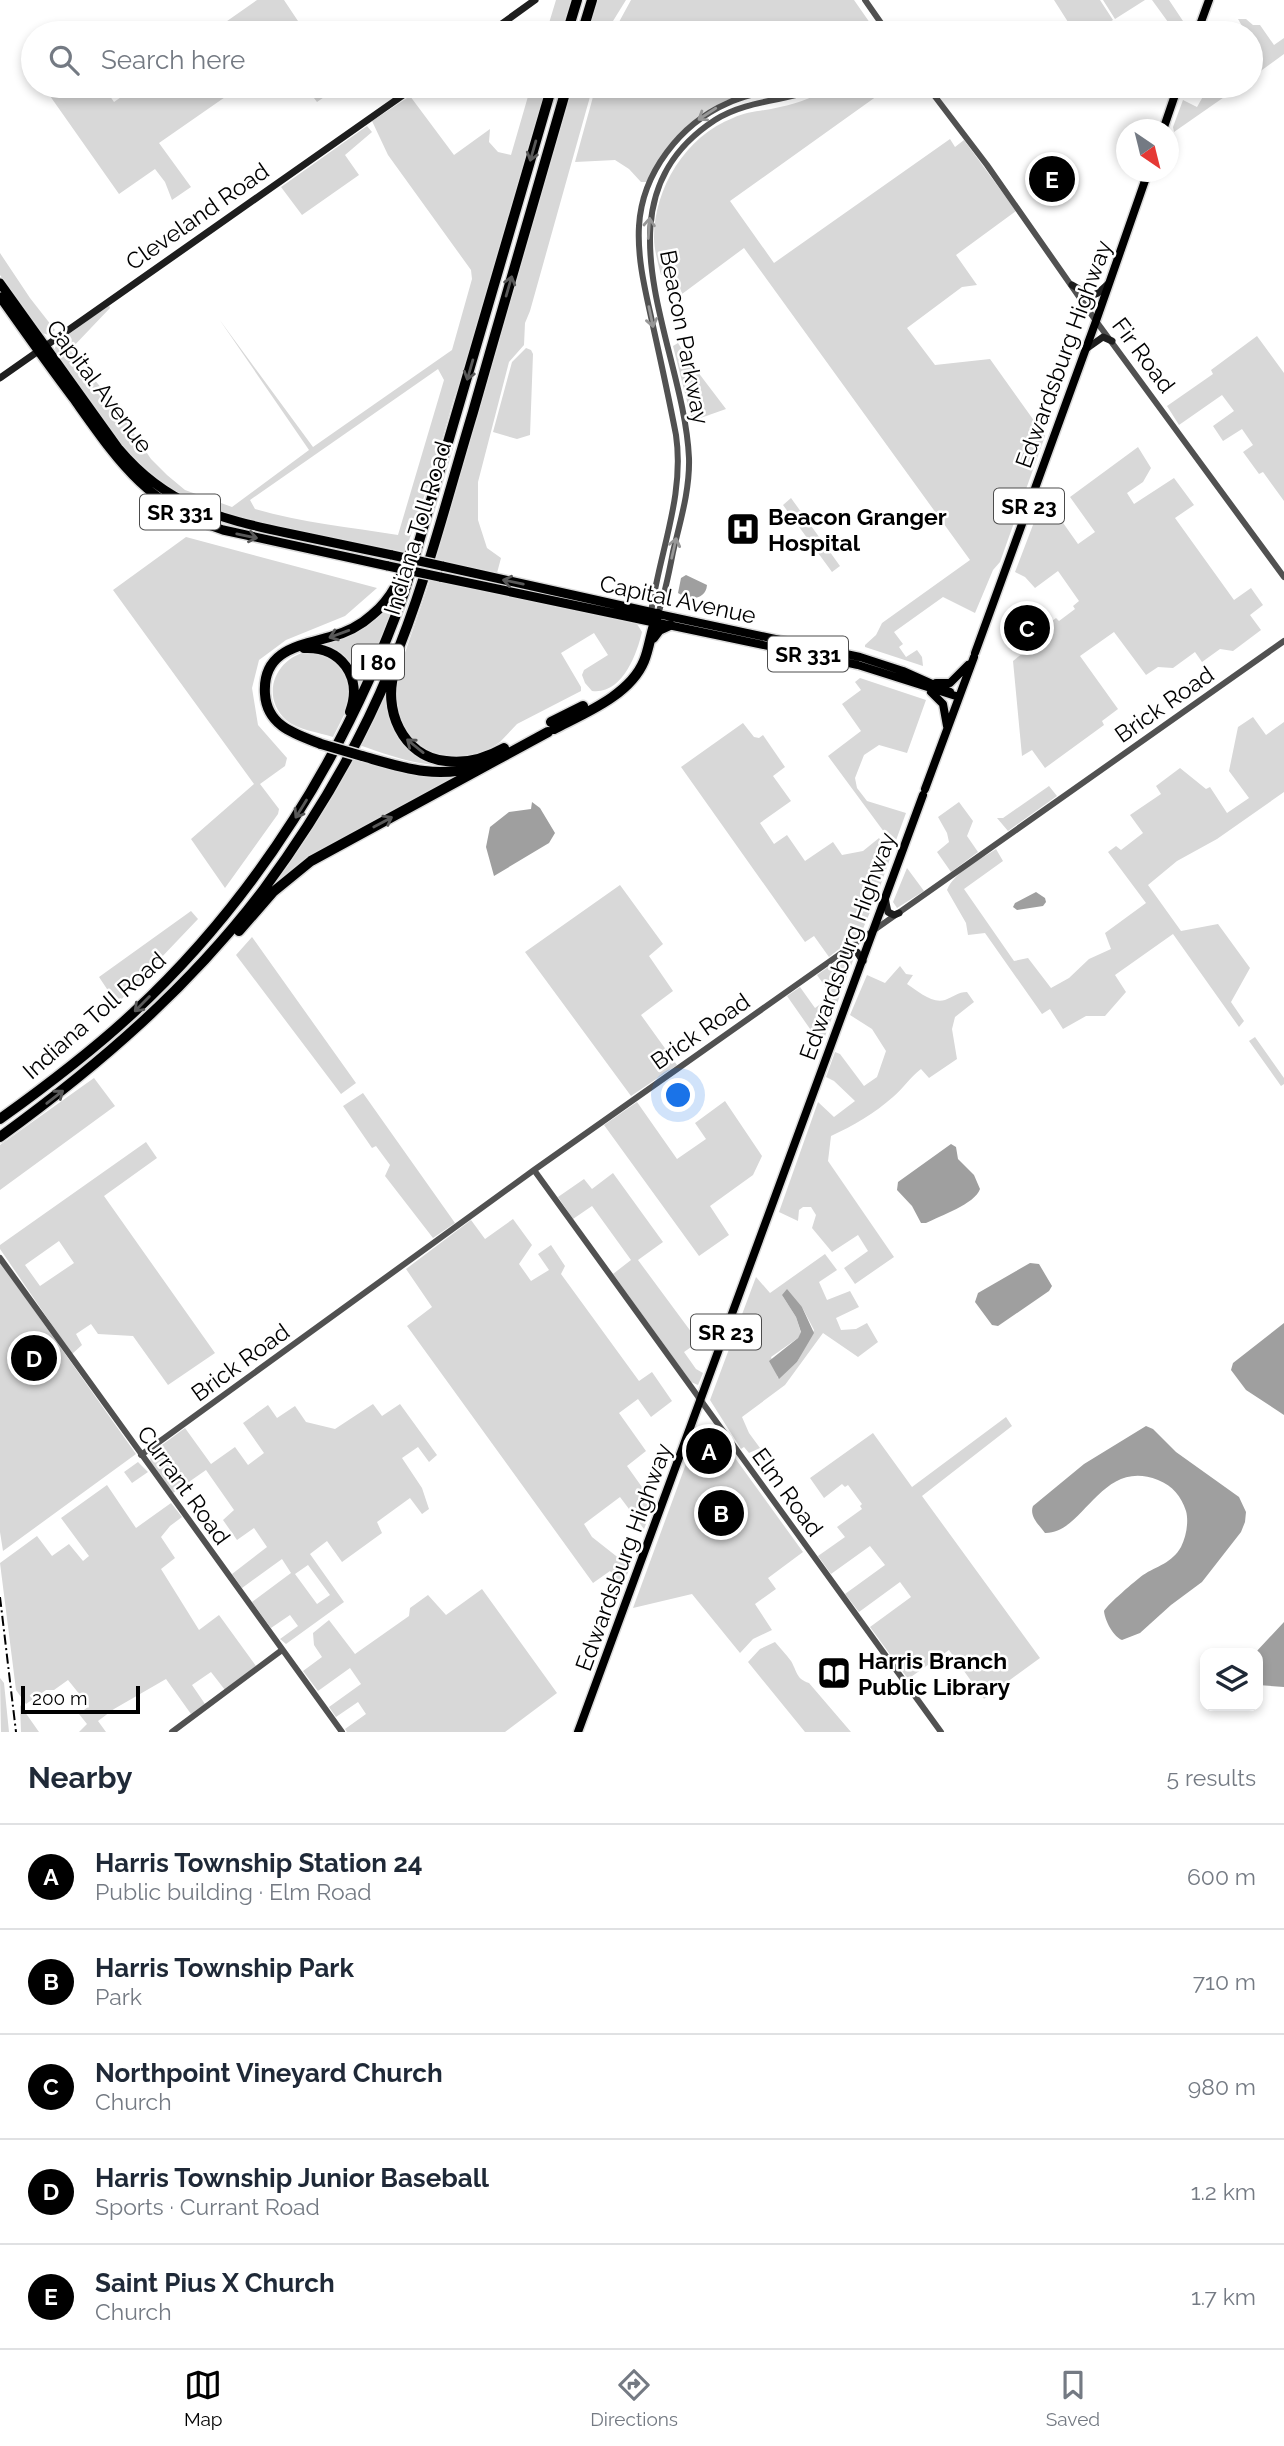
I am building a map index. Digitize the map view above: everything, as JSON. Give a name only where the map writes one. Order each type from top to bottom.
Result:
[{"type":"highway","points":[[571,21],[577,0]]},
{"type":"highway","points":[[586,21],[592,0]]},
{"type":"highway","name":"Indiana Toll Road","points":[[0,1119],[97,1045],[178,969],[256,876],[316,784],[359,705],[392,626],[445,456],[549,98]]},
{"type":"highway","name":"Indiana Toll Road","points":[[0,1137],[85,1074],[163,1005],[248,909],[310,822],[337,778],[374,705],[417,598],[563,98]]},
{"type":"highway","name":"Capital Avenue","points":[[0,283],[120,463],[144,487],[173,509],[223,530],[440,577],[653,617]]},
{"type":"highway","name":"Capital Avenue","points":[[0,298],[126,457],[149,480],[178,500],[225,519],[442,566],[653,617]]},
{"type":"highway","points":[[445,456],[405,566],[397,585],[385,602],[358,625],[284,652],[268,672],[264,685],[265,698],[274,719],[290,732],[413,771],[442,774],[467,770],[494,757]]},
{"type":"highway","points":[[417,598],[413,620],[392,684],[390,705],[394,718],[408,742],[430,757],[459,762],[494,757]]},
{"type":"highway","points":[[648,648],[653,617]]},
{"type":"highway","points":[[163,1005],[226,945],[273,892],[297,871],[327,851],[549,727],[623,682],[639,659],[653,617]]},
{"type":"highway","points":[[549,727],[612,696],[626,686],[641,666],[659,630],[670,625]]},
{"type":"highway","points":[[316,784],[352,707],[354,681],[349,668],[340,658],[318,648],[295,650],[276,665],[269,685],[270,700],[273,710],[286,725],[322,741]]},
{"type":"main road","points":[[506,21],[535,0]]},
{"type":"main road","points":[[1201,21],[1209,0]]},
{"type":"main road","name":"Cleveland Road","points":[[0,378],[399,98]]},
{"type":"main road","points":[[1167,119],[1174,98]]},
{"type":"main road","name":"Edwardsburg Highway","points":[[578,1732],[874,931],[1145,182]]},
{"type":"main road","points":[[1072,285],[1091,296],[1110,283]]},
{"type":"main road","points":[[1086,350],[1100,338],[1106,337],[1112,341]]},
{"type":"main road","name":"Capital Avenue","points":[[653,617],[670,625],[858,666],[927,685]]},
{"type":"main road","name":"Capital Avenue","points":[[653,617],[860,657],[959,697]]},
{"type":"main road","points":[[927,685],[950,682],[962,673],[974,655]]},
{"type":"main road","points":[[927,685],[943,704],[947,729]]},
{"type":"main road","points":[[885,898],[888,912],[894,915],[898,913]]},
{"type":"main road","points":[[846,950],[858,952],[863,961]]},
{"type":"street","points":[[864,0],[879,21]]},
{"type":"street","name":"Beacon Parkway","points":[[653,617],[676,497],[679,457],[677,435],[640,262],[639,225],[644,197],[674,142],[694,123],[717,108],[741,98]]},
{"type":"street","name":"Beacon Parkway","points":[[653,617],[679,529],[689,461],[680,404],[649,261],[649,222],[653,201],[669,165],[679,152],[718,118],[756,104],[784,98]]},
{"type":"street","name":"Fir Road","points":[[936,98],[1284,577]]},
{"type":"street","name":"Brick Road","points":[[141,1455],[534,1170],[1284,641]]},
{"type":"street","name":"Elm Road","points":[[534,1170],[941,1732]]},
{"type":"street","name":"Currant Road","points":[[0,1258],[342,1732]]},
{"type":"street","points":[[172,1732],[282,1650]]},
{"type":"shaded area","points":[[257,0],[284,0],[298,21],[227,21]]},
{"type":"shaded area","points":[[556,0],[572,0],[566,21],[550,21]]},
{"type":"shaded area","points":[[597,0],[626,0],[613,21],[591,21]]},
{"type":"shaded area","points":[[631,0],[854,0],[869,21],[620,21]]},
{"type":"shaded area","points":[[1054,0],[1100,0],[1113,20],[1111,21],[1067,21]]},
{"type":"shaded area","points":[[1103,0],[1145,0],[1115,19]]},
{"type":"shaded area","points":[[1152,0],[1169,0],[1183,21],[1167,21]]},
{"type":"shaded area","points":[[1263,29],[1274,45],[1284,38],[1284,54],[1263,69]]},
{"type":"shaded area","points":[[51,98],[111,98],[114,102],[120,98],[224,98],[159,143],[191,187],[172,200],[165,182],[155,169],[119,194]]},
{"type":"shaded area","points":[[407,98],[411,98],[454,155],[490,129],[489,142],[498,152],[511,155],[528,98],[544,98],[465,371],[405,552],[234,517],[202,505],[174,490],[130,453],[56,352],[58,342],[109,305],[110,308],[70,350],[112,401],[151,459],[167,475],[185,490],[232,507],[309,450],[219,319],[313,447],[452,350],[472,279],[471,270],[388,155],[372,121]],"holes":[[[438,369],[444,380],[398,535],[273,514],[255,509],[250,500]]]},
{"type":"shaded area","points":[[569,98],[590,98],[525,323],[524,345],[509,362],[478,482],[478,520],[487,548],[501,558],[497,573],[436,559]]},
{"type":"shaded area","points":[[593,98],[737,98],[710,110],[681,132],[668,146],[647,182],[641,182],[629,169],[615,160],[575,162]]},
{"type":"shaded area","points":[[808,98],[874,98],[730,201],[774,263],[950,139],[955,147],[964,140],[1016,211],[956,255],[977,285],[962,287],[907,328],[935,365],[990,359],[1045,436],[1000,562],[993,570],[975,613],[943,597],[894,632],[903,644],[899,647],[906,657],[917,650],[922,657],[923,666],[865,645],[876,635],[882,623],[970,560],[744,248],[682,294],[675,272],[661,275],[654,238],[655,219],[667,183],[687,151],[716,126],[750,112],[794,104]]},
{"type":"shaded area","points":[[1202,98],[1223,98],[1179,129],[1179,119],[1176,119],[1183,100],[1197,107]]},
{"type":"shaded area","points":[[367,126],[372,132],[345,155],[359,175],[302,215],[281,187]]},
{"type":"shaded area","points":[[0,253],[55,330],[49,335],[42,333],[0,275]]},
{"type":"shaded area","points":[[1257,336],[1284,373],[1284,501],[1263,472],[1259,474],[1243,452],[1253,445],[1242,429],[1223,441],[1213,426],[1234,411],[1222,395],[1179,425],[1167,406],[1213,374],[1211,370]]},
{"type":"shaded area","points":[[678,343],[726,409],[692,421],[673,346]]},
{"type":"shaded area","points":[[526,348],[533,354],[530,435],[517,439],[493,432],[512,362]]},
{"type":"shaded area","points":[[1138,447],[1151,468],[1143,482],[1127,493],[1134,504],[1174,478],[1194,505],[1175,518],[1234,600],[1251,588],[1263,605],[1250,615],[1261,630],[1233,651],[1220,649],[1202,662],[1195,652],[1173,668],[1158,667],[1146,675],[1114,632],[1080,656],[1118,709],[1102,721],[1104,725],[1045,768],[1032,750],[1022,756],[1013,661],[1042,638],[1038,632],[1056,618],[1059,621],[1075,609],[1073,606],[1079,601],[1058,571],[1035,588],[1025,577],[1015,572],[1044,496],[1078,544],[1095,532],[1070,497]]},
{"type":"shaded area","points":[[791,498],[840,566],[832,572],[783,505]]},
{"type":"shaded area","points":[[186,537],[377,588],[345,616],[286,640],[259,660],[252,688],[258,725],[287,758],[285,766],[260,784],[279,809],[278,814],[225,888],[191,839],[254,784],[113,590]]},
{"type":"shaded area","points":[[439,569],[571,598],[571,601],[437,572]]},
{"type":"shaded area","points":[[404,574],[390,619],[357,698],[355,677],[313,645],[355,629]]},
{"type":"shaded area","points":[[686,575],[707,585],[704,594],[692,598],[678,593],[681,578]]},
{"type":"shaded area","points":[[430,580],[637,624],[642,632],[640,641],[620,680],[603,691],[592,691],[585,683],[582,675],[584,670],[608,655],[594,633],[561,653],[581,691],[517,724],[500,742],[481,754],[448,757],[427,750],[410,736],[398,718],[395,692],[398,673]]},
{"type":"shaded area","points":[[312,651],[336,660],[350,682],[349,705],[333,737],[286,720],[273,699],[273,688],[281,667],[290,659]]},
{"type":"shaded area","points":[[860,678],[926,700],[907,753],[879,745],[864,755],[855,778],[857,788],[867,801],[906,813],[895,843],[890,840],[828,756],[861,731],[842,704],[861,690],[855,682]]},
{"type":"shaded area","points":[[389,681],[402,737],[450,765],[415,762],[359,745]]},
{"type":"shaded area","points":[[1253,717],[1266,735],[1284,722],[1284,792],[1217,839],[1177,861],[1148,885],[1181,931],[1218,924],[1250,968],[1231,1002],[1244,1021],[1239,1027],[1173,934],[1115,975],[1126,992],[1105,1016],[1086,1016],[1063,1029],[1050,1009],[1042,1014],[985,933],[968,935],[966,923],[947,890],[950,883],[968,866],[996,849],[1003,861],[964,889],[1014,961],[1028,958],[1051,988],[1069,978],[1089,959],[1111,949],[1105,933],[1146,903],[1108,852],[1116,846],[1121,850],[1143,833],[1130,815],[1161,794],[1156,786],[1180,768],[1206,789],[1210,787],[1227,813],[1249,798],[1229,771],[1238,727]]},
{"type":"shaded area","points":[[743,723],[754,737],[763,735],[785,767],[773,776],[791,801],[760,823],[774,844],[787,835],[805,861],[833,842],[842,855],[863,851],[879,838],[892,853],[878,892],[866,888],[864,893],[876,898],[862,931],[829,957],[814,936],[805,942],[681,767]]},
{"type":"shaded area","points":[[353,757],[429,777],[466,774],[331,847],[257,905]]},
{"type":"shaded area","points":[[1049,786],[1057,796],[1008,831],[997,818],[1003,818]]},
{"type":"shaded area","points":[[532,802],[540,808],[555,833],[549,843],[494,876],[486,847],[490,827],[509,812],[531,809]]},
{"type":"shaded area","points":[[959,802],[973,821],[967,836],[978,852],[951,872],[937,852],[949,842],[938,817]]},
{"type":"shaded area","points":[[907,868],[924,891],[897,908],[893,902]]},
{"type":"shaded area","points":[[620,885],[663,944],[649,956],[673,991],[641,1015],[677,1065],[631,1096],[525,952]]},
{"type":"shaded area","points":[[1036,892],[1045,898],[1043,906],[1017,910],[1013,907],[1015,903]]},
{"type":"shaded area","points":[[191,911],[198,919],[117,1004],[99,977]]},
{"type":"shaded area","points":[[252,937],[356,1083],[341,1094],[236,955]]},
{"type":"shaded area","points":[[848,953],[855,955],[824,1039],[815,1036],[787,996],[800,987],[815,1008],[832,996],[817,975]]},
{"type":"shaded area","points":[[900,966],[906,974],[913,975],[907,984],[930,999],[940,1001],[967,992],[974,1002],[955,1017],[952,1029],[957,1059],[929,1078],[921,1069],[879,1108],[831,1136],[828,1161],[894,1257],[855,1284],[844,1268],[868,1251],[858,1235],[832,1252],[812,1228],[816,1215],[811,1207],[799,1210],[798,1221],[779,1212],[818,1102],[834,1117],[855,1101],[826,1077],[835,1052],[840,1054],[864,1086],[877,1077],[886,1051],[872,1029],[850,1015],[867,975],[885,983]]},
{"type":"shaded area","points":[[1255,1037],[1284,1078],[1284,1084],[1281,1086],[1249,1041]]},
{"type":"shaded area","points":[[94,1078],[115,1106],[0,1190],[0,1145]]},
{"type":"shaded area","points":[[363,1093],[455,1223],[433,1238],[385,1176],[390,1165],[376,1146],[372,1148],[343,1106]]},
{"type":"shaded area","points":[[725,1101],[762,1156],[753,1175],[710,1206],[729,1235],[699,1256],[604,1125],[637,1102],[677,1159],[706,1139],[695,1123]]},
{"type":"shaded area","points":[[146,1142],[157,1158],[104,1196],[215,1353],[168,1385],[133,1336],[98,1334],[91,1324],[76,1334],[82,1345],[72,1354],[0,1249],[0,1245]],"holes":[[[59,1241],[74,1263],[40,1286],[25,1265]]]},
{"type":"shaded area","points":[[951,1144],[956,1147],[958,1159],[974,1175],[980,1189],[964,1205],[921,1223],[912,1206],[897,1190],[898,1182]]},
{"type":"shaded area","points":[[613,1173],[663,1242],[638,1260],[692,1333],[694,1345],[684,1352],[696,1369],[703,1373],[698,1385],[691,1382],[613,1274],[631,1260],[592,1206],[573,1219],[558,1197],[584,1179],[592,1189]]},
{"type":"shaded area","points":[[513,1219],[532,1245],[519,1264],[531,1281],[549,1270],[538,1254],[551,1245],[565,1266],[561,1274],[639,1381],[652,1372],[672,1401],[651,1417],[638,1399],[619,1413],[646,1451],[627,1466],[654,1504],[644,1529],[620,1497],[584,1524],[592,1537],[630,1567],[622,1588],[610,1571],[593,1583],[407,1326],[432,1307],[406,1269],[471,1220],[485,1239]]},
{"type":"shaded area","points":[[825,1254],[837,1270],[819,1282],[827,1300],[850,1291],[859,1307],[836,1318],[841,1330],[856,1329],[867,1323],[878,1342],[858,1357],[823,1333],[785,1385],[742,1417],[760,1448],[749,1453],[744,1447],[741,1449],[710,1400],[756,1277],[770,1293]],"holes":[[[782,1295],[802,1307],[814,1330],[797,1362],[778,1378],[771,1357],[801,1333],[796,1317]]]},
{"type":"shaded area","points":[[0,1262],[136,1454],[3,1551],[0,1532]]},
{"type":"shaded area","points":[[1030,1263],[1039,1264],[1052,1286],[1049,1291],[998,1326],[992,1325],[975,1302],[978,1293]]},
{"type":"shaded area","points":[[787,1289],[802,1307],[814,1333],[797,1362],[779,1379],[769,1361],[798,1338],[801,1332],[796,1317],[782,1295]]},
{"type":"shaded area","points":[[1284,1323],[1284,1415],[1246,1390],[1231,1370],[1233,1363]]},
{"type":"shaded area","points":[[373,1404],[382,1416],[400,1404],[437,1455],[429,1462],[418,1447],[402,1458],[422,1488],[429,1509],[422,1514],[410,1498],[377,1522],[382,1533],[342,1562],[327,1541],[310,1554],[344,1602],[286,1644],[280,1639],[298,1626],[290,1615],[271,1628],[252,1602],[291,1573],[282,1559],[242,1588],[232,1574],[267,1547],[254,1528],[237,1540],[223,1520],[234,1510],[206,1470],[173,1493],[150,1463],[151,1453],[185,1428],[211,1464],[235,1447],[248,1465],[264,1453],[243,1423],[268,1405],[277,1418],[295,1406],[306,1422],[335,1429]],"holes":[[[308,1565],[330,1595],[317,1604],[295,1574]]]},
{"type":"shaded area","points":[[1006,1417],[1012,1426],[922,1496],[1040,1658],[984,1699],[949,1650],[908,1679],[870,1627],[911,1597],[900,1582],[859,1612],[845,1594],[885,1565],[870,1546],[831,1574],[818,1556],[845,1537],[837,1527],[862,1509],[862,1504],[848,1485],[845,1487],[842,1484],[824,1498],[810,1478],[873,1433],[912,1487]]},
{"type":"shaded area","points":[[1146,1426],[1153,1429],[1176,1452],[1239,1497],[1246,1512],[1245,1522],[1241,1532],[1202,1582],[1140,1633],[1122,1640],[1110,1628],[1104,1611],[1134,1582],[1169,1561],[1181,1547],[1187,1520],[1179,1496],[1172,1488],[1158,1480],[1138,1476],[1122,1479],[1107,1487],[1071,1522],[1059,1530],[1045,1533],[1035,1520],[1032,1510],[1033,1506],[1084,1464]]},
{"type":"shaded area","points":[[690,1453],[708,1477],[735,1458],[803,1552],[768,1578],[776,1589],[755,1604],[772,1630],[753,1639],[740,1653],[692,1594],[633,1608]]},
{"type":"shaded area","points":[[138,1462],[148,1472],[132,1483],[124,1472]]},
{"type":"shaded area","points":[[107,1485],[136,1528],[171,1503],[182,1517],[161,1537],[175,1558],[161,1569],[199,1630],[219,1615],[256,1666],[225,1690],[211,1672],[192,1685],[205,1704],[191,1714],[166,1679],[98,1721],[106,1732],[79,1732],[87,1724],[79,1714],[89,1706],[68,1680],[54,1690],[46,1690],[26,1704],[16,1690],[0,1563],[37,1536],[52,1556],[69,1544],[83,1561],[89,1556],[61,1518]]},
{"type":"shaded area","points":[[482,1589],[557,1693],[505,1732],[347,1732],[345,1729],[366,1714],[358,1702],[336,1717],[329,1707],[361,1684],[350,1668],[318,1691],[303,1671],[322,1657],[314,1645],[313,1633],[329,1620],[355,1654],[409,1616],[410,1608],[428,1595],[446,1615]]},
{"type":"shaded area","points":[[1284,1622],[1284,1687],[1263,1685],[1263,1648],[1260,1648]]},
{"type":"shaded area","points":[[775,1642],[791,1661],[799,1677],[809,1683],[851,1732],[805,1732],[748,1662],[760,1649]]},
{"type":"shaded area","points":[[0,1678],[4,1683],[9,1732],[1,1732]]},
{"type":"shaded area","points":[[20,1705],[39,1732],[21,1732]]},
{"type":"railway","points":[[0,1597],[16,1732]]},
{"type":"place","name":"Saint Pius X Church","points":[[1052,179]]},
{"type":"place","name":"Beacon Granger Hospital","points":[[743,529]]},
{"type":"place","name":"Northpoint Vineyard Church","points":[[1027,628]]},
{"type":"place","name":"Harris Township Junior Baseball","points":[[34,1358]]},
{"type":"place","name":"Harris Township Station 24","points":[[709,1451]]},
{"type":"place","name":"Harris Township Park","points":[[721,1513]]},
{"type":"place","name":"Harris Branch Public Library","points":[[834,1673]]}]
